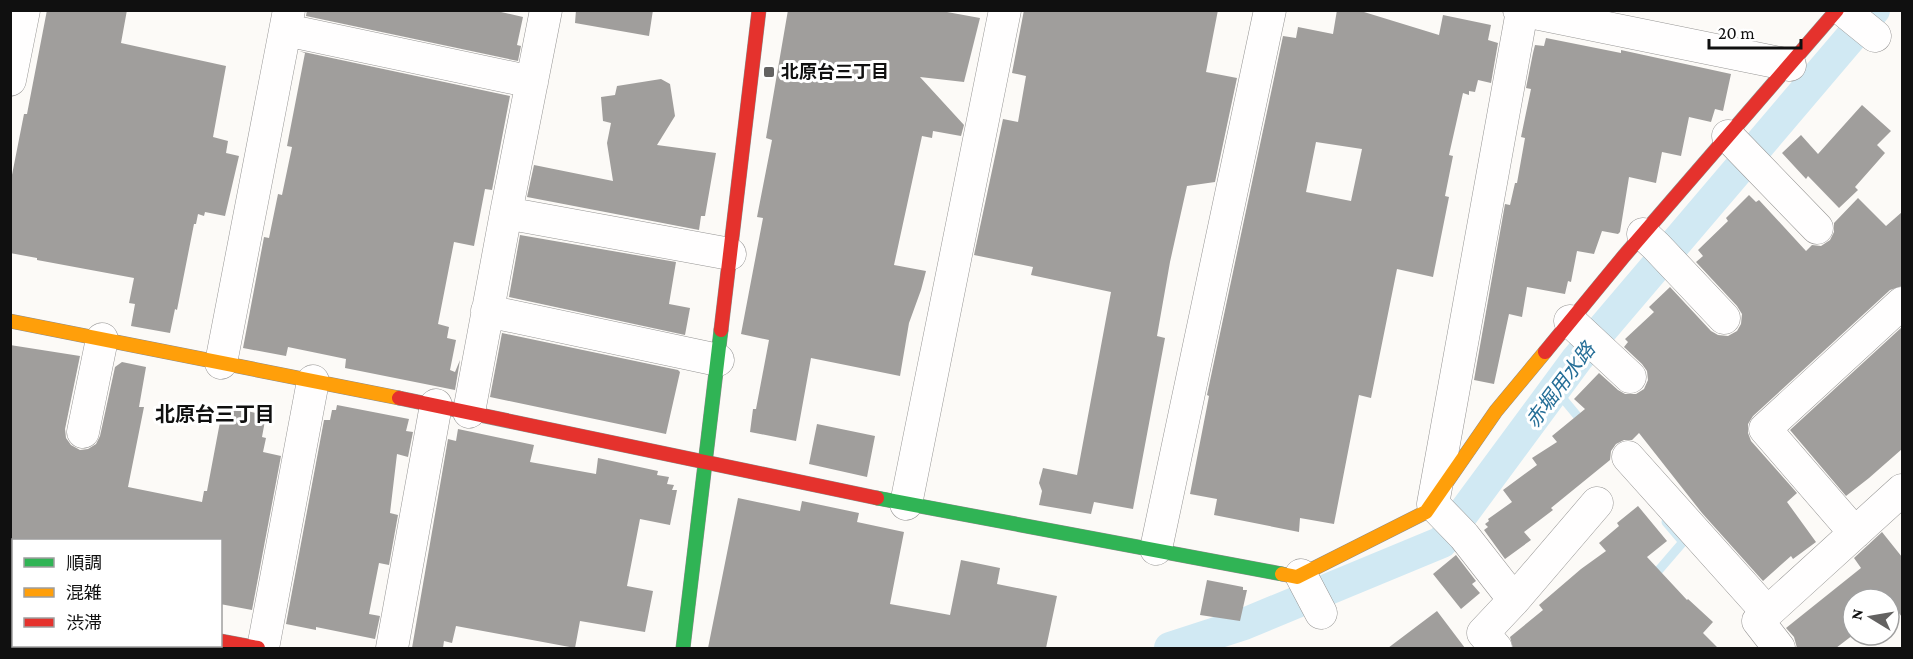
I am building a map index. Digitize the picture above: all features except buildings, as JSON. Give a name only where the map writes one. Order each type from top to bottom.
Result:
[{"type":"street","points":[[10,80],[24,10]]},
{"type":"street","points":[[469,412],[546,10]]},
{"type":"street","points":[[683,648],[759,10]]},
{"type":"street","points":[[906,504],[1005,10]]},
{"type":"street","points":[[1156,549],[1270,10]]},
{"type":"street","points":[[1448,519],[1520,11],[1577,16],[1790,65]]},
{"type":"street","points":[[1448,519],[1496,411],[1585,335],[1741,149],[1790,65],[1852,19]]},
{"type":"street","points":[[221,363],[287,20],[532,82]]},
{"type":"street","points":[[1741,149],[1817,228]]},
{"type":"street","points":[[506,213],[730,254]]},
{"type":"street","points":[[1657,249],[1724,318]]},
{"type":"street","points":[[1855,533],[1765,429],[1902,303]]},
{"type":"street","points":[[487,311],[718,360]]},
{"type":"street","points":[[10,321],[436,405],[906,504],[1297,577],[1310,592],[1426,512],[1448,519],[1514,600]]},
{"type":"street","points":[[1585,335],[1630,377]]},
{"type":"street","points":[[83,432],[102,339]]},
{"type":"street","points":[[263,648],[313,381]]},
{"type":"street","points":[[392,648],[436,405]]},
{"type":"street","points":[[1628,458],[1767,612]]},
{"type":"street","points":[[1779,648],[1758,621],[1902,490]]},
{"type":"street","points":[[1496,648],[1483,633],[1597,503]]},
{"type":"street","points":[[222,641],[258,648]]},
{"type":"waterway","name":"赤堀用水路","points":[[1170,648],[1244,624],[1442,542],[1577,359],[1874,10]]},
{"type":"waterway","points":[[1555,389],[1584,424]]},
{"type":"waterway","points":[[1652,578],[1683,542],[1666,522]]},
{"type":"traffic: fast","points":[[683,648],[721,330]]},
{"type":"traffic: fast","points":[[877,498],[1282,574]]},
{"type":"traffic: slow","points":[[10,321],[399,398]]},
{"type":"traffic: slow","points":[[1282,574],[1297,577],[1426,512],[1496,411],[1545,352]]},
{"type":"traffic: jam","points":[[721,330],[759,10]]},
{"type":"traffic: jam","points":[[1545,352],[1624,256],[1837,10]]},
{"type":"traffic: jam","points":[[399,398],[877,498]]},
{"type":"traffic: jam","points":[[222,641],[258,648]]},
{"type":"place","name":"北原台三丁目","points":[[769,72]]},
{"type":"district","name":"北原台三丁目","points":[[215,414]]}]
